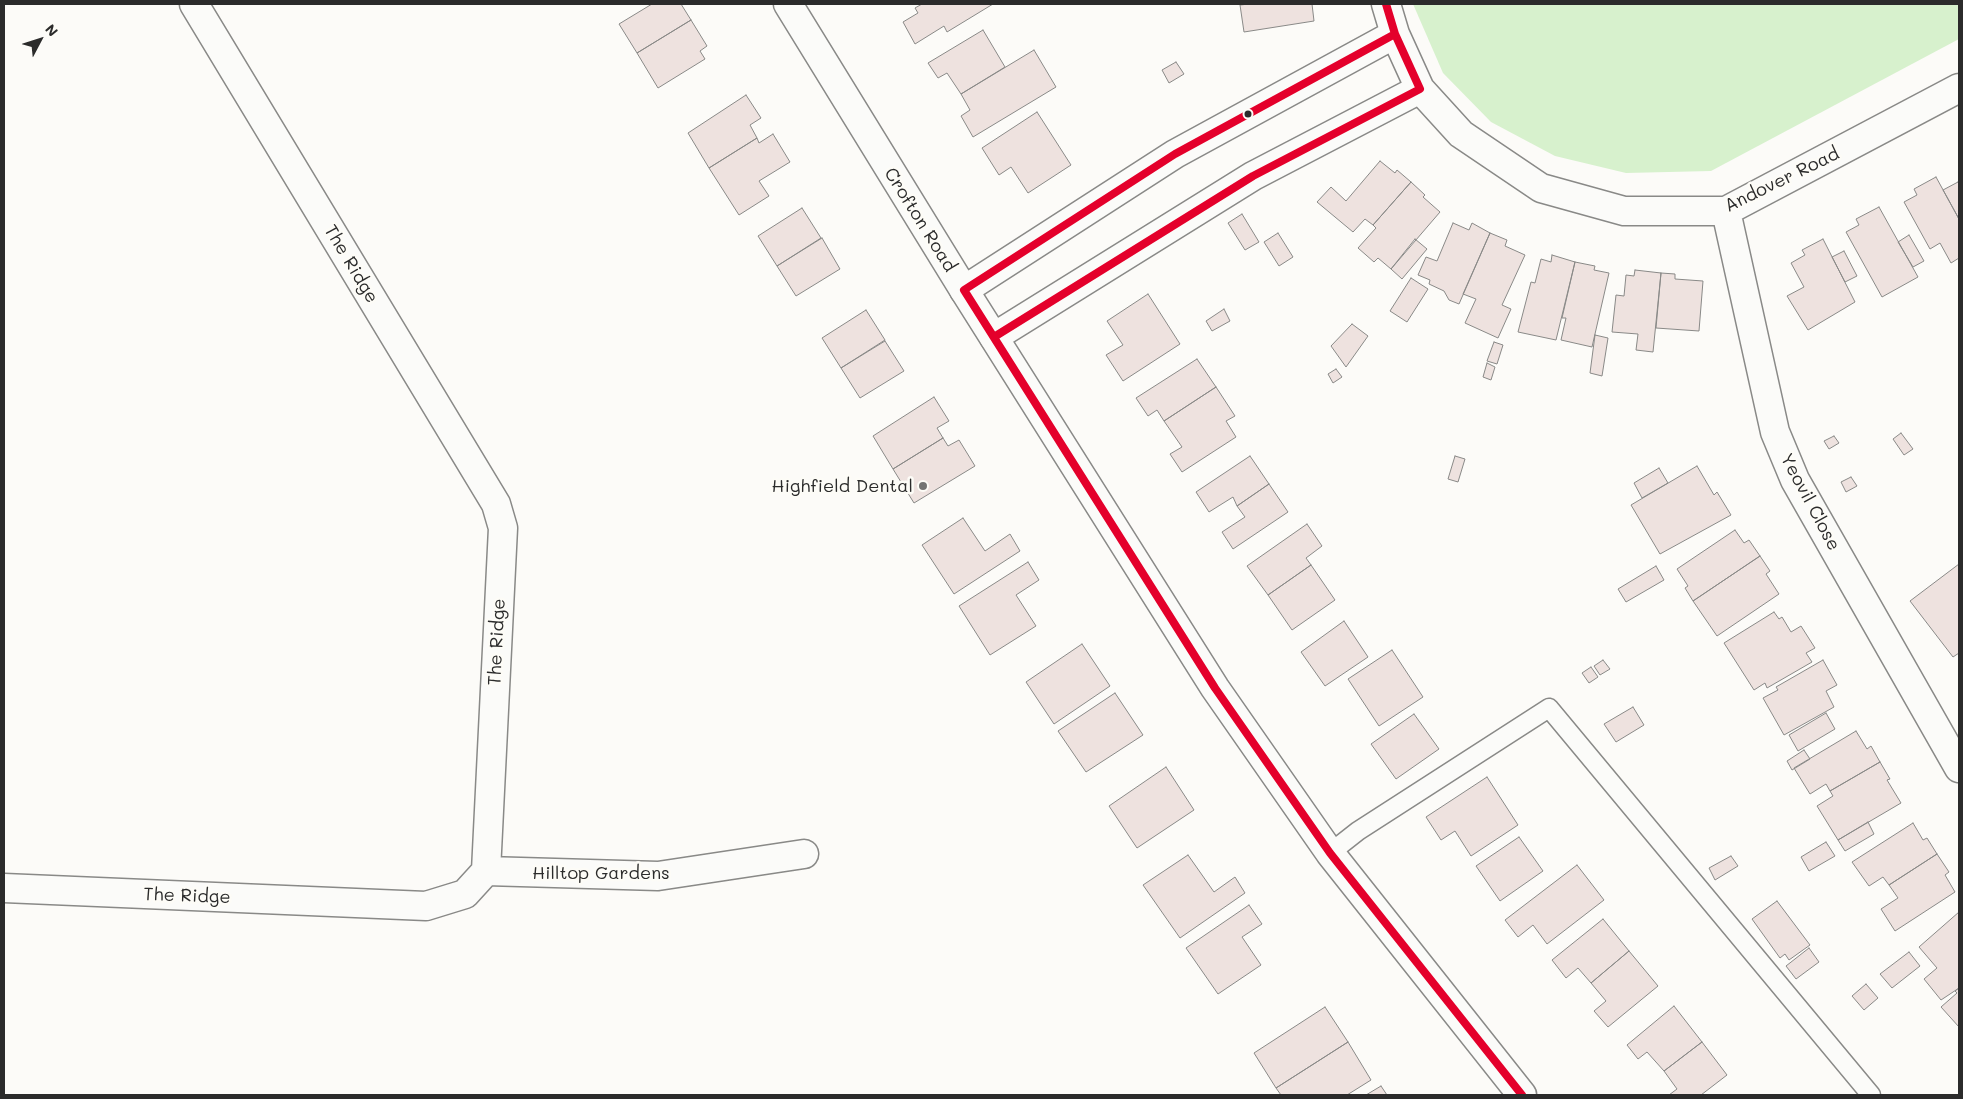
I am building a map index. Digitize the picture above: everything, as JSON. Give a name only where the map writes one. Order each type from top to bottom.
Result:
[{"type":"street","name":"The Ridge","points":[[4,888],[426,906],[465,894],[486,871],[503,528],[496,504],[194,4]]},
{"type":"street","name":"Crofton Road","points":[[788,4],[964,290],[1215,688],[1330,853],[1522,1095]]},
{"type":"street","name":"Andover Road","points":[[1386,4],[1395,34],[1420,88],[1461,134],[1541,188],[1624,211],[1726,211],[1959,88]]},
{"type":"street","points":[[964,290],[1175,154],[1395,34]]},
{"type":"street","points":[[994,337],[1253,176],[1420,88]]},
{"type":"street","name":"Yeovil Close","points":[[1726,211],[1775,432],[1795,480],[1956,757]]},
{"type":"street","name":"Hilltop Gardens","points":[[486,871],[658,876],[804,854]]},
{"type":"lane","points":[[1330,853],[1358,831],[1549,708],[1871,1095]]},
{"type":"green space","points":[[1413,4],[1959,4],[1959,39],[1711,171],[1626,173],[1555,156],[1491,122],[1443,73]]},
{"type":"building","points":[[652,4],[681,4],[691,20],[637,53],[619,24]]},
{"type":"building","points":[[922,4],[993,4],[947,32],[944,26],[915,44],[903,22],[918,13],[915,8]]},
{"type":"building","points":[[1312,4],[1314,21],[1244,32],[1240,5]]},
{"type":"building","points":[[691,20],[707,46],[700,51],[705,59],[658,88],[637,53]]},
{"type":"building","points":[[983,30],[1005,67],[961,94],[947,73],[938,78],[928,63]]},
{"type":"building","points":[[1034,50],[1056,87],[973,137],[961,116],[970,110],[961,94]]},
{"type":"building","points":[[1176,62],[1184,74],[1169,83],[1162,70]]},
{"type":"building","points":[[746,95],[761,118],[750,125],[757,138],[709,168],[688,133]]},
{"type":"building","points":[[1037,112],[1071,165],[1028,193],[1011,167],[999,175],[982,148]]},
{"type":"building","points":[[773,134],[790,162],[759,181],[769,196],[739,215],[709,168],[757,138],[759,143]]},
{"type":"building","points":[[1380,161],[1395,173],[1397,170],[1411,182],[1373,225],[1365,219],[1353,232],[1317,202],[1331,187],[1346,201]]},
{"type":"building","points":[[1936,177],[1959,219],[1959,258],[1951,263],[1940,243],[1930,249],[1904,202],[1917,195],[1914,189]]},
{"type":"building","points":[[1411,182],[1425,195],[1423,197],[1440,212],[1391,269],[1378,258],[1374,262],[1358,248],[1376,228],[1373,225]]},
{"type":"building","points":[[1958,182],[1959,184],[1959,219],[1943,190]]},
{"type":"building","points":[[1879,207],[1918,277],[1882,297],[1846,232],[1859,225],[1856,219]]},
{"type":"building","points":[[802,208],[821,238],[777,266],[758,236]]},
{"type":"building","points":[[1242,214],[1259,242],[1245,250],[1228,223]]},
{"type":"building","points":[[1453,223],[1469,230],[1472,223],[1490,233],[1459,304],[1449,300],[1444,291],[1429,284],[1430,280],[1418,275],[1426,257],[1437,261]]},
{"type":"building","points":[[1278,233],[1293,257],[1279,266],[1264,242]]},
{"type":"building","points":[[1490,233],[1507,240],[1505,246],[1525,255],[1502,305],[1511,309],[1498,338],[1465,323],[1476,299],[1463,294]]},
{"type":"building","points":[[1909,235],[1924,261],[1913,267],[1898,242]]},
{"type":"building","points":[[822,238],[840,269],[796,296],[777,266]]},
{"type":"building","points":[[1415,239],[1427,249],[1402,279],[1391,269]]},
{"type":"building","points":[[1823,239],[1855,302],[1808,330],[1787,296],[1804,287],[1791,263],[1805,255],[1802,250]]},
{"type":"building","points":[[1844,251],[1857,276],[1845,282],[1832,257]]},
{"type":"building","points":[[1552,255],[1575,262],[1556,340],[1518,332],[1531,282],[1535,283],[1541,259],[1551,262]]},
{"type":"building","points":[[1575,262],[1595,266],[1594,270],[1609,273],[1592,347],[1561,340],[1566,318],[1562,318]]},
{"type":"building","points":[[1635,270],[1661,273],[1653,352],[1636,350],[1638,334],[1612,332],[1616,295],[1624,296],[1626,275],[1634,276]]},
{"type":"building","points":[[1661,273],[1675,274],[1675,279],[1703,281],[1699,331],[1656,328]]},
{"type":"building","points":[[1411,278],[1428,289],[1407,322],[1390,311]]},
{"type":"building","points":[[1148,294],[1180,344],[1123,381],[1106,355],[1123,345],[1107,321]]},
{"type":"building","points":[[1224,309],[1230,321],[1212,331],[1206,321]]},
{"type":"building","points":[[866,310],[885,340],[841,368],[822,338]]},
{"type":"building","points":[[1352,324],[1368,336],[1346,367],[1331,346]]},
{"type":"building","points":[[1595,335],[1608,338],[1602,376],[1590,373]]},
{"type":"building","points":[[885,341],[904,371],[860,398],[841,368]]},
{"type":"building","points":[[1494,342],[1503,345],[1497,364],[1487,361]]},
{"type":"building","points":[[1197,359],[1216,387],[1164,421],[1157,410],[1148,416],[1136,398]]},
{"type":"building","points":[[1487,363],[1495,367],[1491,380],[1483,377]]},
{"type":"building","points":[[1336,369],[1342,377],[1333,383],[1328,374]]},
{"type":"building","points":[[1216,387],[1235,416],[1226,421],[1236,437],[1182,472],[1170,454],[1182,447],[1164,421]]},
{"type":"building","points":[[934,397],[949,421],[937,428],[943,438],[893,469],[873,436]]},
{"type":"building","points":[[1901,433],[1913,449],[1904,455],[1893,439]]},
{"type":"building","points":[[1834,436],[1839,443],[1829,449],[1824,441]]},
{"type":"building","name":"Highfield Dental","points":[[943,438],[948,446],[959,440],[975,466],[914,503],[893,469]]},
{"type":"building","points":[[1250,456],[1269,484],[1237,506],[1233,497],[1209,512],[1196,492]]},
{"type":"building","points":[[1455,456],[1465,459],[1458,482],[1448,479]]},
{"type":"building","points":[[1697,466],[1714,495],[1717,492],[1731,515],[1660,554],[1631,505]]},
{"type":"building","points":[[1659,468],[1668,483],[1642,498],[1634,483]]},
{"type":"building","points":[[1851,477],[1857,486],[1846,492],[1841,482]]},
{"type":"building","points":[[1269,484],[1288,512],[1233,549],[1222,532],[1245,517],[1237,506]]},
{"type":"building","points":[[963,518],[985,551],[1010,534],[1020,551],[954,594],[922,545]]},
{"type":"building","points":[[1307,524],[1322,546],[1306,558],[1311,565],[1268,595],[1247,566]]},
{"type":"building","points":[[1735,530],[1744,543],[1749,540],[1760,556],[1693,601],[1685,588],[1688,586],[1677,569]]},
{"type":"building","points":[[1760,556],[1770,571],[1766,574],[1779,594],[1717,636],[1693,601]]},
{"type":"building","points":[[1028,562],[1039,580],[1016,595],[1036,626],[990,655],[959,606]]},
{"type":"building","points":[[1959,564],[1959,653],[1953,657],[1910,601]]},
{"type":"building","points":[[1311,565],[1335,600],[1292,630],[1268,595]]},
{"type":"building","points":[[1656,566],[1664,580],[1626,602],[1618,589]]},
{"type":"building","points":[[1774,612],[1779,619],[1782,617],[1791,632],[1801,626],[1815,648],[1806,653],[1812,662],[1767,688],[1765,683],[1754,690],[1724,643]]},
{"type":"building","points":[[1344,621],[1368,657],[1325,686],[1301,652]]},
{"type":"building","points":[[1082,644],[1110,686],[1054,724],[1026,682]]},
{"type":"building","points":[[1392,650],[1423,697],[1379,726],[1348,679]]},
{"type":"building","points":[[1603,660],[1610,669],[1600,675],[1594,666]]},
{"type":"building","points":[[1823,660],[1837,685],[1826,691],[1834,707],[1784,735],[1763,698],[1778,690],[1776,687]]},
{"type":"building","points":[[1591,667],[1598,677],[1589,683],[1582,673]]},
{"type":"building","points":[[1115,693],[1143,735],[1086,772],[1058,731]]},
{"type":"building","points":[[1633,707],[1644,725],[1616,742],[1604,724]]},
{"type":"building","points":[[1826,713],[1835,729],[1798,751],[1789,735]]},
{"type":"building","points":[[1414,714],[1439,749],[1396,779],[1371,744]]},
{"type":"building","points":[[1856,731],[1867,749],[1871,746],[1880,762],[1830,791],[1826,784],[1810,794],[1794,768]]},
{"type":"building","points":[[1804,750],[1810,759],[1792,770],[1787,761]]},
{"type":"building","points":[[1880,762],[1890,779],[1887,780],[1901,803],[1838,840],[1817,806],[1833,796],[1830,791]]},
{"type":"building","points":[[1166,767],[1194,810],[1137,848],[1109,806]]},
{"type":"building","points":[[1487,777],[1518,825],[1471,856],[1455,831],[1441,840],[1426,817]]},
{"type":"building","points":[[1868,822],[1874,834],[1845,851],[1838,840]]},
{"type":"building","points":[[1913,823],[1923,840],[1927,838],[1937,854],[1889,885],[1883,877],[1869,886],[1852,862]]},
{"type":"building","points":[[1519,837],[1543,871],[1500,901],[1476,866]]},
{"type":"building","points":[[1826,842],[1835,856],[1809,871],[1801,857]]},
{"type":"building","points":[[1937,854],[1949,872],[1945,875],[1955,892],[1895,931],[1881,909],[1898,898],[1889,885]]},
{"type":"building","points":[[1188,855],[1214,892],[1235,877],[1245,893],[1180,938],[1143,885]]},
{"type":"building","points":[[1731,856],[1738,866],[1715,880],[1709,868]]},
{"type":"building","points":[[1577,865],[1604,900],[1547,944],[1533,925],[1518,937],[1505,920]]},
{"type":"building","points":[[1777,901],[1810,945],[1789,960],[1785,954],[1780,958],[1752,919]]},
{"type":"building","points":[[1249,905],[1262,924],[1242,937],[1261,965],[1218,994],[1186,948]]},
{"type":"building","points":[[1959,912],[1959,988],[1941,1000],[1924,979],[1937,968],[1919,947]]},
{"type":"building","points":[[1603,919],[1629,951],[1591,983],[1578,968],[1566,978],[1552,960]]},
{"type":"building","points":[[1809,948],[1819,962],[1796,979],[1786,966]]},
{"type":"building","points":[[1629,951],[1658,986],[1608,1027],[1594,1011],[1606,1001],[1591,983]]},
{"type":"building","points":[[1909,952],[1920,966],[1892,988],[1880,974]]},
{"type":"building","points":[[1866,984],[1878,998],[1864,1010],[1852,996]]},
{"type":"building","points":[[1959,988],[1959,1027],[1941,1007],[1957,993],[1955,991]]},
{"type":"building","points":[[1674,1006],[1702,1042],[1664,1071],[1647,1052],[1638,1059],[1627,1045]]},
{"type":"building","points":[[1325,1007],[1348,1042],[1276,1088],[1254,1053]]},
{"type":"building","points":[[1348,1042],[1371,1080],[1347,1095],[1281,1095],[1276,1088]]},
{"type":"building","points":[[1702,1042],[1727,1075],[1701,1095],[1669,1095],[1677,1089],[1664,1071]]},
{"type":"building","points":[[1381,1086],[1387,1095],[1366,1095]]},
{"type":"transit line","points":[[994,337],[1253,176],[1420,89],[1395,34],[1386,4]]},
{"type":"transit line","points":[[1395,34],[1175,154],[964,290],[1215,688],[1330,853],[1522,1095]]},
{"type":"place","name":"Highfield Dental","points":[[923,486]]}]
